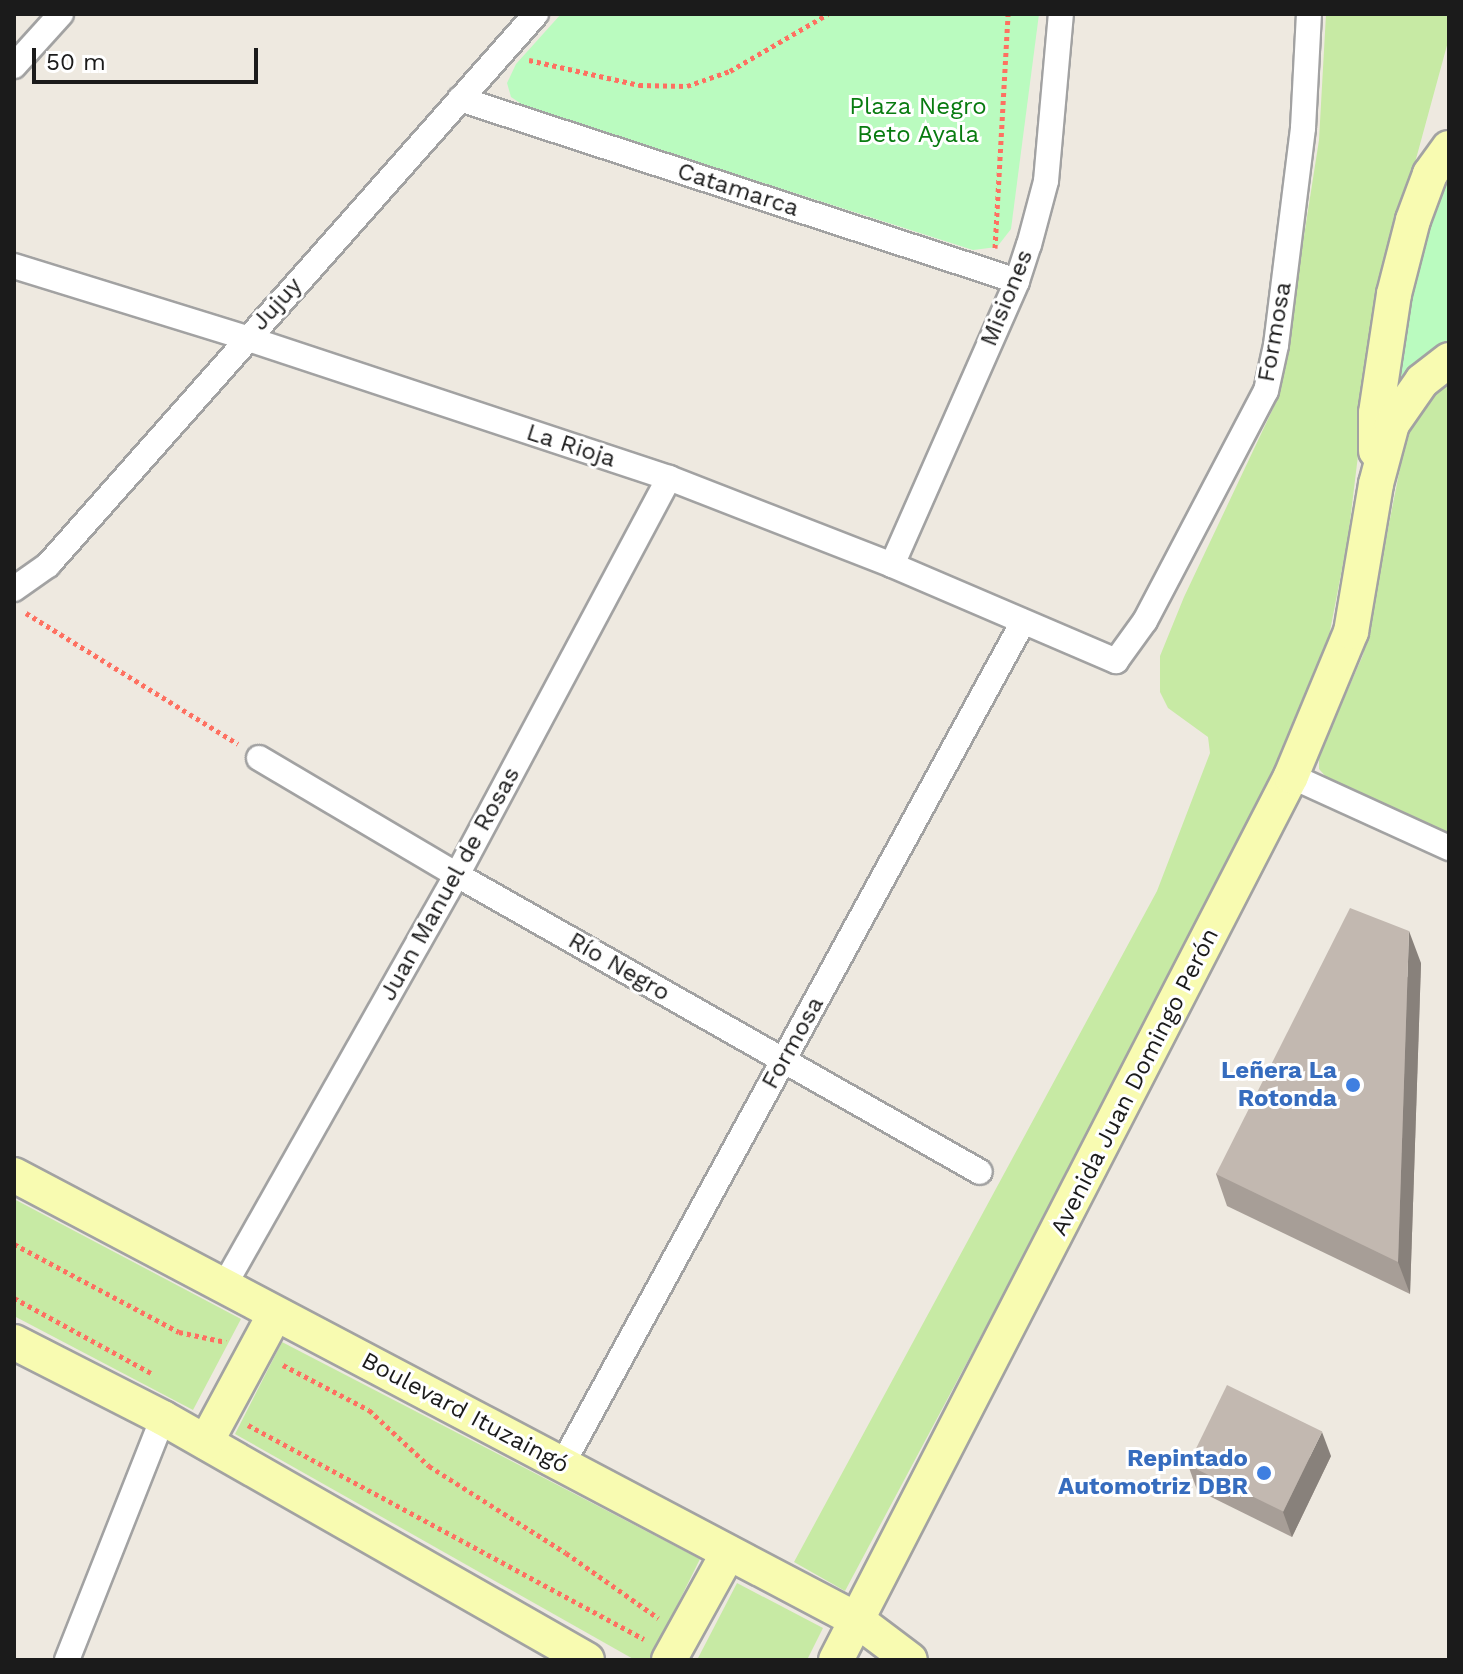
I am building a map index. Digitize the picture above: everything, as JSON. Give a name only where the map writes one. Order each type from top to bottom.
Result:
[{"type":"main road","name":"Avenida Juan Domingo Perón","points":[[1376,484],[1376,413],[1394,294],[1413,220],[1430,174],[1449,148]]},
{"type":"main road","name":"Avenida Juan Domingo Perón","points":[[836,1660],[1291,776],[1351,632],[1376,484],[1392,424],[1422,381],[1449,360]]},
{"type":"main road","name":"Boulevard Ituzaingó","points":[[14,1175],[857,1620],[910,1660]]},
{"type":"main road","points":[[206,1442],[275,1314]]},
{"type":"main road","points":[[14,1342],[163,1418],[587,1660]]},
{"type":"main road","points":[[675,1650],[728,1553]]},
{"type":"street","points":[[14,66],[61,14]]},
{"type":"street","name":"Jujuy","points":[[14,589],[48,565],[536,14]]},
{"type":"street","name":"Misiones","points":[[892,565],[1017,281],[1046,181],[1061,14]]},
{"type":"street","name":"Formosa","points":[[1116,661],[1145,621],[1266,391],[1276,345],[1303,128],[1309,14]]},
{"type":"street","name":"Catamarca","points":[[460,99],[1017,281]]},
{"type":"street","name":"La Rioja","points":[[14,266],[246,338],[669,478],[892,565],[1116,661]]},
{"type":"street","name":"Juan Manuel de Rosas","points":[[224,1286],[457,875],[669,478]]},
{"type":"street","name":"Formosa","points":[[562,1465],[1023,622]]},
{"type":"street","name":"Río Negro","points":[[259,758],[457,875],[980,1172]]},
{"type":"street","points":[[1291,776],[1449,848]]},
{"type":"street","points":[[67,1660],[163,1418]]},
{"type":"path","points":[[501,54],[639,85],[687,86],[730,71],[828,14]]},
{"type":"path","points":[[994,273],[1008,14]]},
{"type":"path","points":[[14,605],[259,758]]},
{"type":"path","points":[[14,1244],[179,1332],[256,1349],[369,1410],[429,1466],[566,1553],[675,1650]]},
{"type":"path","points":[[14,1298],[153,1374]]},
{"type":"path","points":[[223,1411],[675,1650]]},
{"type":"green space","name":"Plaza Negro Beto Ayala","points":[[561,14],[1039,14],[1011,229],[997,247],[973,250],[526,107],[511,97],[507,83],[516,64]]},
{"type":"green space","points":[[1326,14],[1449,14],[1449,38],[1413,170],[1365,398],[1348,538],[1325,657],[1213,901],[845,1591],[794,1562],[1157,891],[1210,753],[1208,737],[1168,708],[1160,692],[1160,656],[1184,597],[1279,396],[1319,140]]},
{"type":"green space","points":[[1444,180],[1449,183],[1449,343],[1439,348],[1394,398],[1414,266]]},
{"type":"green space","points":[[1449,373],[1449,834],[1328,779],[1319,769],[1319,756],[1363,655],[1406,438],[1417,410]]},
{"type":"green space","points":[[14,1199],[241,1319],[193,1410],[14,1316]]},
{"type":"green space","points":[[282,1342],[700,1559],[650,1660],[635,1660],[235,1434]]},
{"type":"green space","points":[[737,1583],[823,1628],[807,1660],[697,1660]]},
{"type":"building","name":"Leñera La Rotonda","points":[[1350,908],[1409,931],[1398,1262],[1216,1174]]},
{"type":"building","name":"Repintado Automotriz DBR","points":[[1227,1385],[1322,1431],[1283,1511],[1188,1465]]},
{"type":"place","name":"Leñera La Rotonda","points":[[1353,1085]]},
{"type":"place","name":"Repintado Automotriz DBR","points":[[1264,1473]]}]
